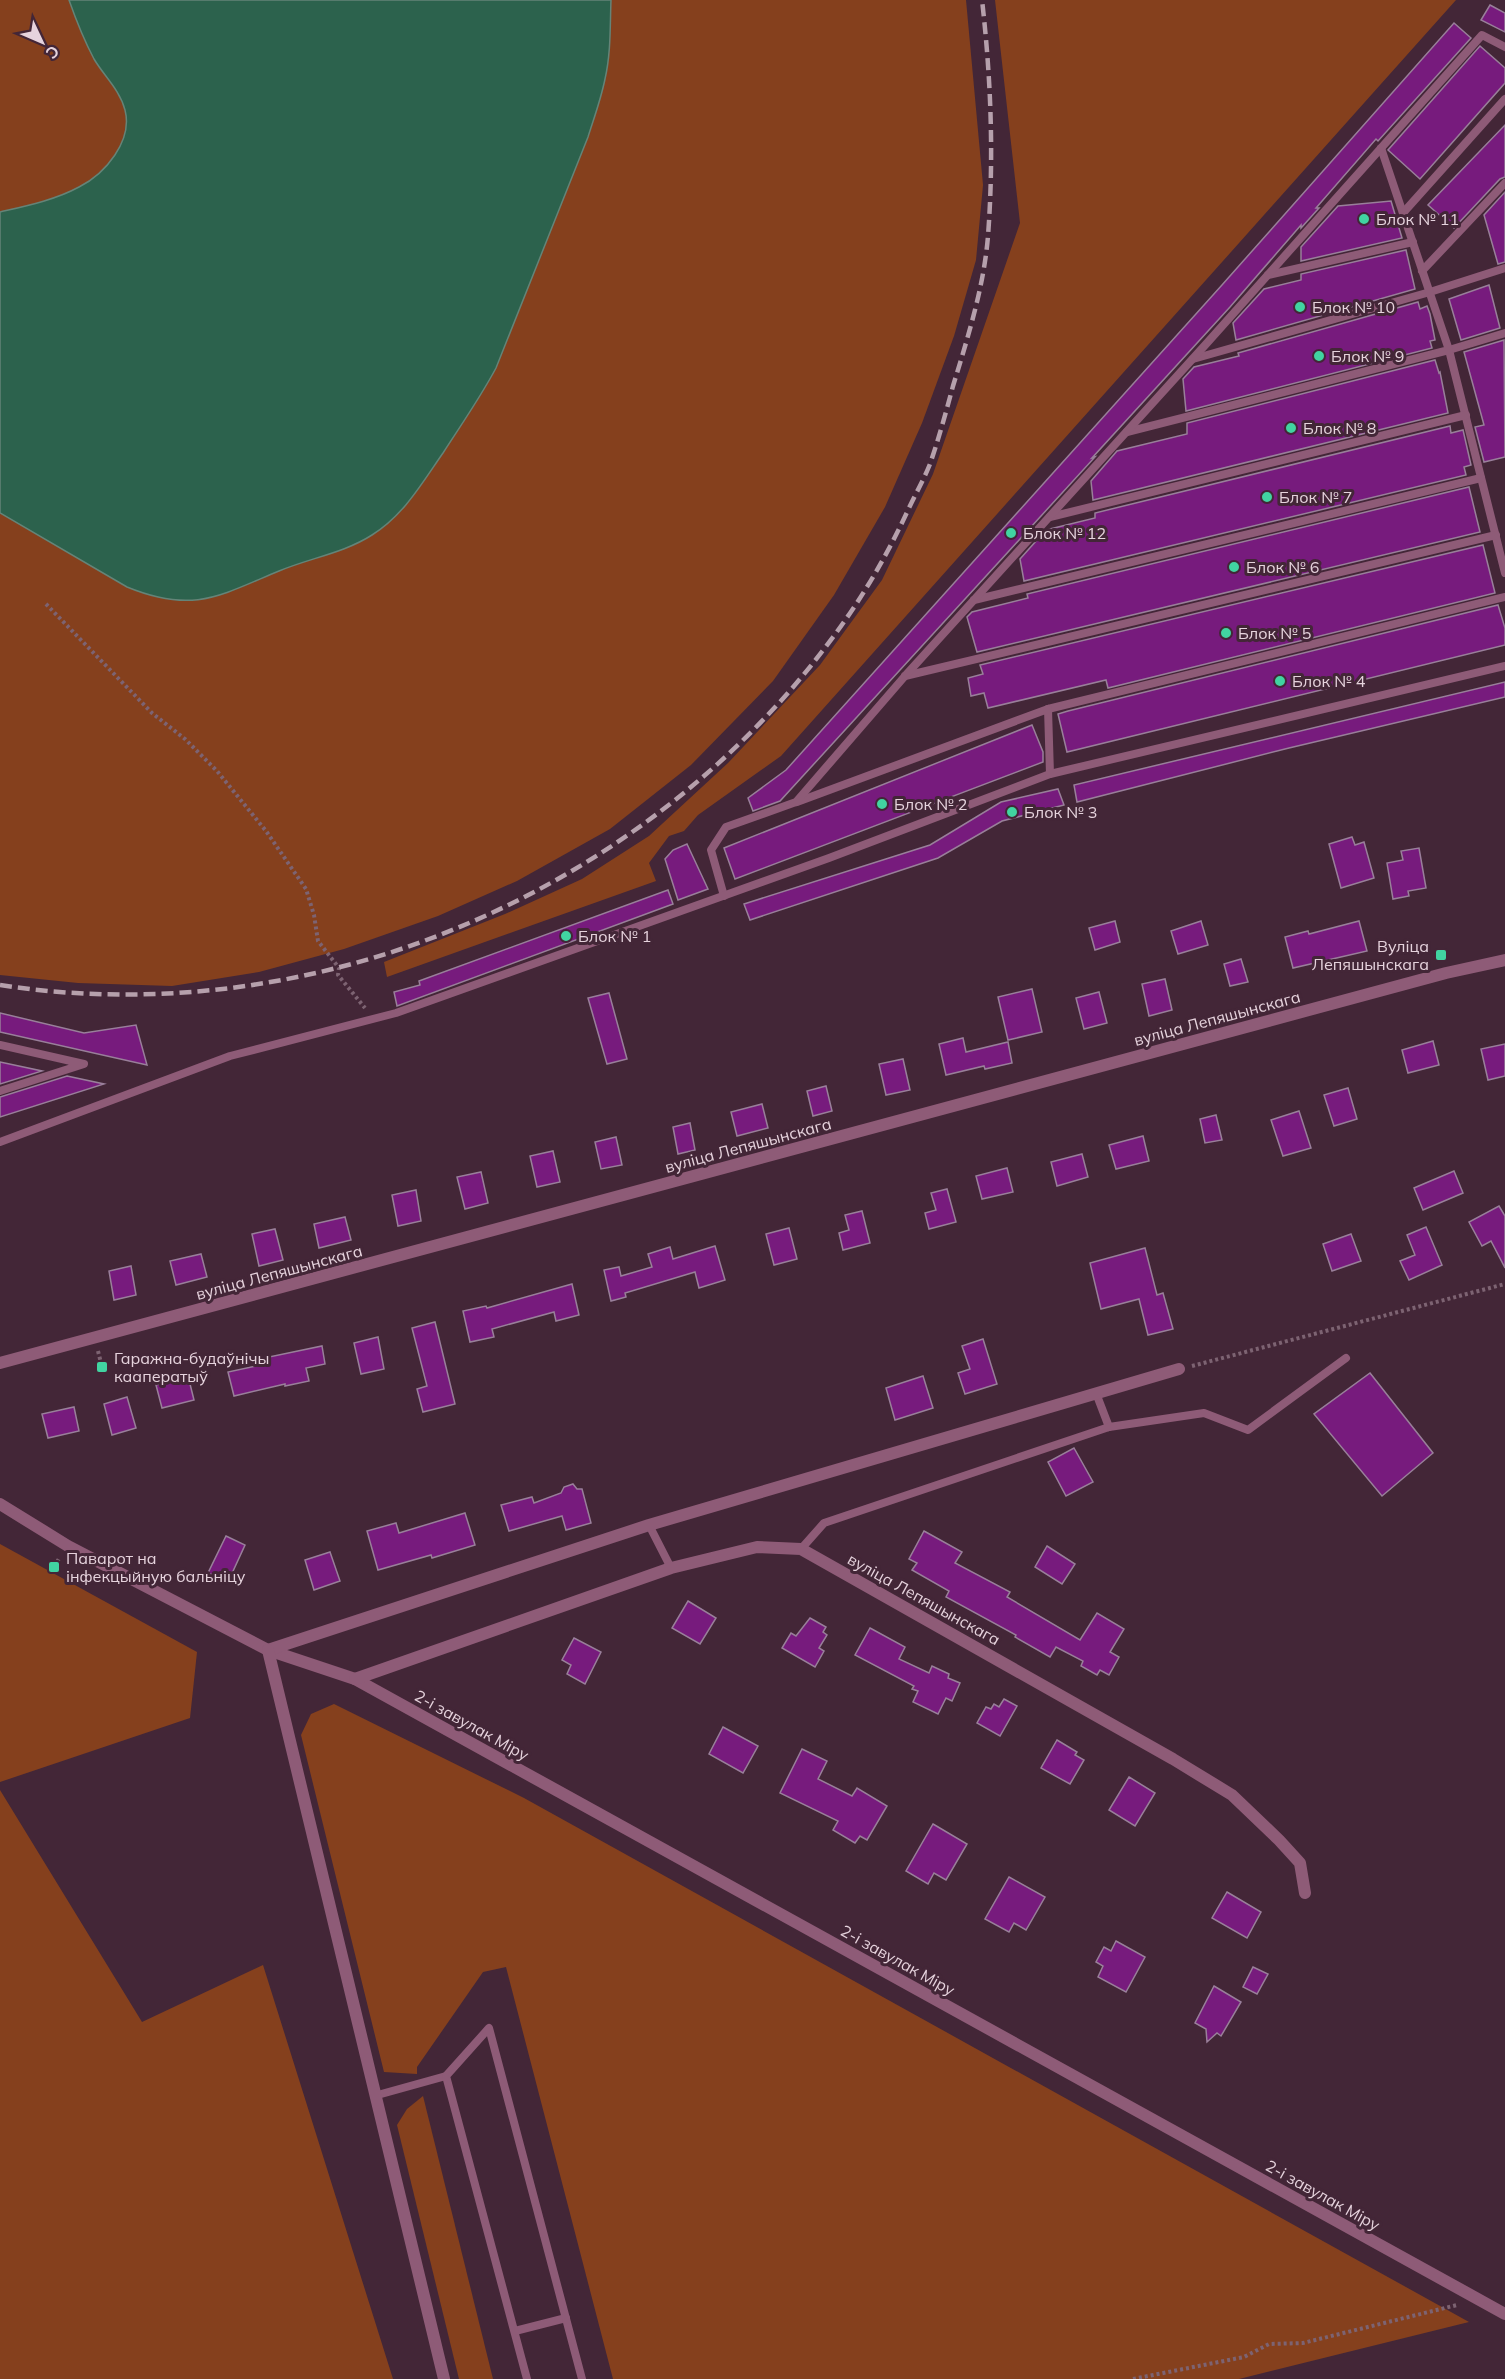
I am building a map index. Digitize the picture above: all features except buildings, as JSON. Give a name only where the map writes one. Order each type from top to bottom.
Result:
[{"type":"street","name":"вуліца Лепяшынскага","points":[[0,1363],[1446,973],[1505,960]]},
{"type":"street","points":[[444,2379],[268,1650],[650,1525],[1179,1369]]},
{"type":"street","name":"2-і завулак Міру","points":[[0,1504],[68,1546],[268,1650],[355,1679],[1505,2314]]},
{"type":"street","name":"вуліца Лепяшынскага","points":[[355,1679],[671,1568],[757,1547],[801,1549],[1173,1759],[1232,1796],[1279,1840],[1299,1863],[1305,1893]]},
{"type":"lane","points":[[796,802],[905,676],[1193,359],[1482,35],[1505,47]]},
{"type":"lane","points":[[1403,213],[1505,99]]},
{"type":"lane","points":[[1381,148],[1449,350],[1505,573]]},
{"type":"lane","points":[[1422,271],[1505,183]]},
{"type":"lane","points":[[1268,275],[1413,242]]},
{"type":"lane","points":[[1193,359],[1430,292],[1505,268]]},
{"type":"lane","points":[[1127,432],[1449,350],[1505,333]]},
{"type":"lane","points":[[1050,517],[1466,415]]},
{"type":"lane","points":[[974,600],[1481,478]]},
{"type":"lane","points":[[905,676],[1496,535]]},
{"type":"lane","points":[[724,896],[711,850],[726,827],[1048,709],[1505,597]]},
{"type":"lane","points":[[0,1142],[230,1056],[396,1012],[724,896],[1050,774],[1505,666]]},
{"type":"lane","points":[[1048,709],[1050,774]]},
{"type":"lane","points":[[0,1046],[84,1064],[0,1091]]},
{"type":"lane","points":[[801,1549],[824,1524],[1108,1427],[1204,1413],[1248,1430],[1346,1358]]},
{"type":"lane","points":[[1095,1393],[1108,1427]]},
{"type":"lane","points":[[650,1525],[671,1568]]},
{"type":"lane","points":[[374,2096],[446,2076],[489,2028],[582,2379]]},
{"type":"lane","points":[[446,2076],[527,2379]]},
{"type":"lane","points":[[515,2331],[566,2318]]},
{"type":"path","points":[[46,604],[152,713],[185,739],[217,771],[266,831],[306,889],[314,915],[318,941],[339,968],[338,975],[373,1018]]},
{"type":"path","points":[[1179,1369],[1505,1284]]},
{"type":"path","points":[[1133,2379],[1244,2357],[1269,2344],[1303,2343],[1478,2300]]},
{"type":"shaded area","points":[[0,0],[966,0],[983,185],[976,260],[954,336],[922,423],[885,507],[834,595],[773,681],[691,765],[610,829],[517,881],[438,916],[344,949],[259,972],[172,986],[78,983],[0,975]]},
{"type":"shaded area","points":[[69,0],[611,0],[608,59],[603,86],[588,137],[496,368],[484,390],[412,498],[394,518],[372,535],[338,551],[291,566],[222,594],[205,599],[170,599],[127,587],[0,513],[0,212],[50,199],[70,192],[89,181],[115,155],[125,133],[123,103],[94,59]]},
{"type":"shaded area","points":[[995,0],[1456,0],[781,756],[698,815],[684,831],[669,836],[649,863],[656,881],[387,977],[384,962],[505,914],[582,879],[649,836],[728,763],[820,665],[882,580],[933,474],[1020,223]]},
{"type":"shaded area","points":[[0,1544],[197,1652],[190,1718],[0,1782]]},
{"type":"shaded area","points":[[334,1704],[524,1798],[1469,2322],[1239,2379],[613,2379],[506,1967],[483,1972],[417,2067],[417,2074],[384,2072],[301,1735],[311,1714]]},
{"type":"shaded area","points":[[0,1790],[142,2022],[263,1965],[393,2379],[0,2379]]},
{"type":"shaded area","points":[[423,2096],[493,2379],[459,2379],[397,2125],[407,2109]]},
{"type":"railway","points":[[0,985],[112,994],[224,989],[333,969],[439,935],[540,889],[635,830],[722,760],[800,679],[847,618],[898,532],[930,464],[970,330],[986,255],[991,147],[988,59],[982,0]]},
{"type":"place","name":"Блок № 11","points":[[1364,219]]},
{"type":"place","name":"Блок № 10","points":[[1300,307]]},
{"type":"place","name":"Блок № 9","points":[[1319,356]]},
{"type":"place","name":"Блок № 8","points":[[1291,428]]},
{"type":"place","name":"Блок № 7","points":[[1267,497]]},
{"type":"place","name":"Блок № 12","points":[[1011,533]]},
{"type":"place","name":"Блок № 6","points":[[1234,567]]},
{"type":"place","name":"Блок № 5","points":[[1226,633]]},
{"type":"place","name":"Блок № 4","points":[[1280,681]]},
{"type":"place","name":"Блок № 2","points":[[882,804]]},
{"type":"place","name":"Блок № 3","points":[[1012,812]]},
{"type":"place","name":"Блок № 1","points":[[566,936]]},
{"type":"place","name":"Вуліца Лепяшынскага","points":[[1441,955]]},
{"type":"place","name":"Гаражна-будаўнічы кааператыў","points":[[102,1367]]},
{"type":"place","name":"Паварот на інфекцыйную бальніцу","points":[[54,1567]]}]
